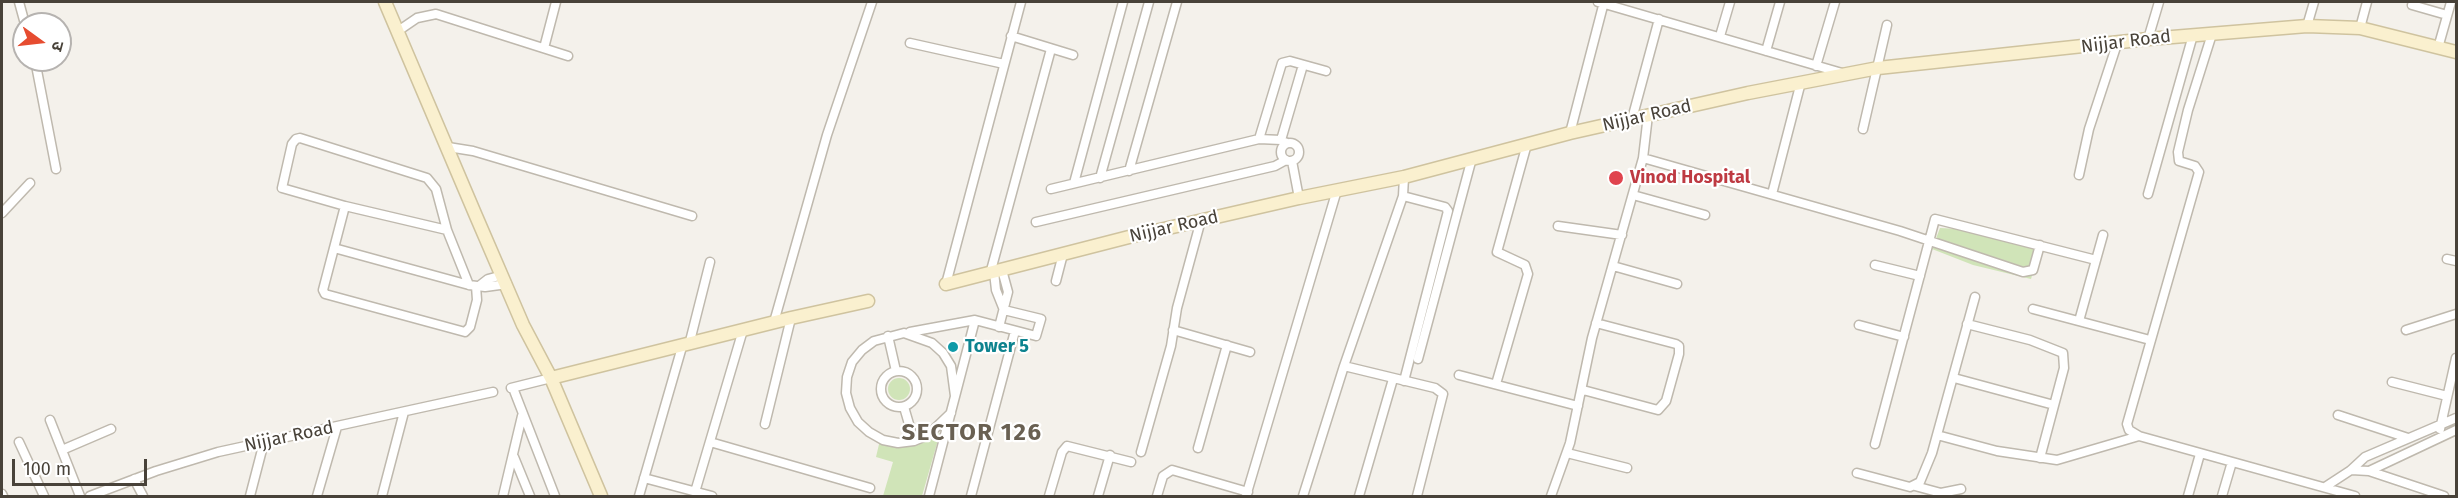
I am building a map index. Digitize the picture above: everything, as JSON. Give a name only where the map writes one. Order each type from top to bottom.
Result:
[{"type":"street","points":[[385,2],[523,325],[551,378],[601,496]]},
{"type":"street","points":[[544,48],[556,2]]},
{"type":"street","points":[[774,322],[827,135],[872,2]]},
{"type":"street","points":[[946,284],[1021,2]]},
{"type":"street","points":[[1074,183],[1123,2]]},
{"type":"street","points":[[1100,178],[1149,2]]},
{"type":"street","points":[[1129,171],[1177,2]]},
{"type":"street","points":[[1570,133],[1602,2],[1844,74]]},
{"type":"street","points":[[1720,36],[1730,2]]},
{"type":"street","points":[[1766,51],[1780,2]]},
{"type":"street","points":[[1816,66],[1834,2]]},
{"type":"street","points":[[2148,39],[2159,2]]},
{"type":"street","points":[[2307,26],[2314,2]]},
{"type":"street","points":[[2360,28],[2367,2]]},
{"type":"street","points":[[2438,48],[2451,2]]},
{"type":"street","points":[[2412,5],[2447,15]]},
{"type":"street","points":[[398,30],[417,18],[436,15],[568,56]]},
{"type":"street","points":[[1632,119],[1659,19]]},
{"type":"street","points":[[1863,129],[1887,25]]},
{"type":"street","name":"Nijjar Road","points":[[946,284],[1201,220],[1404,177],[1570,133],[1801,82],[1878,68],[2148,39],[2307,26],[2360,28],[2457,52]]},
{"type":"street","points":[[2212,34],[2188,110],[2178,152],[2179,161],[2195,166],[2199,172],[2127,424],[2129,430],[2139,436],[2325,487],[2339,494],[2355,496]]},
{"type":"street","points":[[2148,194],[2193,35]]},
{"type":"street","points":[[1011,36],[1073,56]]},
{"type":"street","points":[[910,43],[1004,64]]},
{"type":"street","points":[[2079,176],[2089,129],[2117,44]]},
{"type":"street","points":[[999,327],[1008,287],[995,272],[1051,49]]},
{"type":"street","points":[[1259,139],[1279,67],[1285,62],[1326,70]]},
{"type":"street","points":[[1299,198],[1289,160],[1281,149],[1303,65]]},
{"type":"street","points":[[37,72],[56,169]]},
{"type":"street","points":[[1772,194],[1801,82]]},
{"type":"street","points":[[1551,496],[1567,453],[1596,323],[1643,159],[1648,116]]},
{"type":"street","points":[[345,206],[322,290],[324,294],[465,332],[470,327],[477,300],[475,285],[447,230],[436,189],[427,178],[300,138],[292,144],[282,188],[345,206],[447,230]]},
{"type":"street","points":[[1036,222],[1275,166],[1296,158],[1298,150],[1295,145],[1259,139],[1052,189]]},
{"type":"street","points":[[1496,384],[1528,274],[1525,265],[1497,252],[1527,144]]},
{"type":"street","points":[[448,147],[473,151],[692,216]]},
{"type":"street","points":[[1418,359],[1472,158]]},
{"type":"street","points":[[1643,159],[1772,194],[2028,272],[2033,270],[2040,245]]},
{"type":"street","points":[[1304,496],[1344,366],[1403,196],[1404,177]]},
{"type":"street","points":[[2,213],[30,183]]},
{"type":"street","points":[[1157,496],[1163,476],[1172,470],[1247,494],[1337,190]]},
{"type":"street","points":[[1633,195],[1705,215]]},
{"type":"street","points":[[1403,196],[1445,207],[1448,211],[1404,381]]},
{"type":"street","points":[[1875,444],[1935,219],[2096,260]]},
{"type":"street","points":[[1141,452],[1201,220]]},
{"type":"street","points":[[1558,226],[1622,235]]},
{"type":"street","points":[[2079,321],[2103,235]]},
{"type":"street","points":[[334,248],[475,285],[505,279]]},
{"type":"street","points":[[1056,281],[1063,254]]},
{"type":"street","points":[[2447,259],[2457,261]]},
{"type":"street","points":[[639,496],[710,262]]},
{"type":"street","points":[[1875,265],[1920,276]]},
{"type":"street","points":[[1613,266],[1677,284]]},
{"type":"street","points":[[1915,486],[1926,470],[1954,378],[1975,297]]},
{"type":"street","points":[[555,496],[512,388],[774,322],[868,302]]},
{"type":"street","points":[[2033,309],[2150,340]]},
{"type":"street","points":[[951,413],[928,435],[914,441],[883,440],[858,422],[850,408],[846,393],[847,377],[852,362],[861,350],[888,336],[975,320],[1036,336],[1041,319],[1004,310]]},
{"type":"street","points":[[2406,330],[2457,314]]},
{"type":"street","points":[[765,424],[791,318]]},
{"type":"street","points":[[929,496],[975,320]]},
{"type":"street","points":[[1582,390],[1658,410],[1666,401],[1679,354],[1679,346],[1676,344],[1596,323]]},
{"type":"street","points":[[1967,324],[2038,343],[2063,353],[2064,368],[2040,458]]},
{"type":"street","points":[[1859,325],[1904,337]]},
{"type":"street","points":[[644,478],[704,495],[710,442],[743,330]]},
{"type":"street","points":[[1173,330],[1250,352]]},
{"type":"street","points":[[970,496],[1015,331]]},
{"type":"street","points":[[904,333],[932,343],[943,353],[951,366],[956,396]]},
{"type":"street","points":[[888,336],[896,371]]},
{"type":"street","points":[[1198,448],[1227,345]]},
{"type":"street","points":[[2437,438],[2457,358]]},
{"type":"street","points":[[1344,366],[1435,388],[1443,394],[1417,496]]},
{"type":"street","points":[[896,371],[910,375],[917,384],[914,400],[904,407],[891,406],[882,397],[884,379],[896,371]]},
{"type":"street","points":[[1459,375],[1578,406]]},
{"type":"street","points":[[1954,378],[2054,405]]},
{"type":"street","points":[[1359,496],[1393,379]]},
{"type":"street","points":[[2392,382],[2448,396]]},
{"type":"street","name":"Nijjar Road","points":[[90,496],[218,452],[493,392]]},
{"type":"street","points":[[904,407],[914,441]]},
{"type":"street","points":[[382,496],[404,412]]},
{"type":"street","points":[[503,496],[522,415]]},
{"type":"street","points":[[2338,415],[2408,438]]},
{"type":"street","points":[[2325,487],[2351,470],[2365,457],[2457,418]]},
{"type":"street","points":[[50,420],[80,496]]},
{"type":"street","points":[[317,496],[337,427]]},
{"type":"street","points":[[62,450],[111,429]]},
{"type":"street","points":[[2369,471],[2457,430]]},
{"type":"street","points":[[1937,435],[1997,451],[2040,458],[2067,458],[2139,436]]},
{"type":"street","points":[[19,442],[44,496]]},
{"type":"street","points":[[250,496],[264,442]]},
{"type":"street","points":[[710,442],[870,488]]},
{"type":"street","points":[[1049,496],[1062,452],[1067,446],[1131,462]]},
{"type":"street","points":[[1567,453],[1627,468]]},
{"type":"street","points":[[2188,496],[2200,454]]},
{"type":"street","points":[[1098,496],[1110,455]]},
{"type":"street","points":[[513,456],[530,496]]},
{"type":"street","points":[[2222,496],[2232,462]]},
{"type":"street","points":[[2351,470],[2369,471],[2444,496]]},
{"type":"street","points":[[1857,473],[1941,493],[1961,489]]},
{"type":"street","points":[[134,479],[142,496]]},
{"type":"street","points":[[114,496],[117,486]]},
{"type":"green space","points":[[1940,228],[1960,229],[2040,250],[2031,279],[1973,265],[1932,249]]},
{"type":"green space","points":[[899,378],[907,381],[910,389],[907,397],[899,400],[891,397],[888,389],[891,381]]},
{"type":"green space","points":[[940,433],[922,496],[883,496],[893,462],[876,457],[880,440],[910,447]]},
{"type":"place","name":"Vinod Hospital","points":[[1616,178]]},
{"type":"place","name":"Tower 5","points":[[953,347]]},
{"type":"district","name":"SECTOR 126","points":[[972,433]]}]
